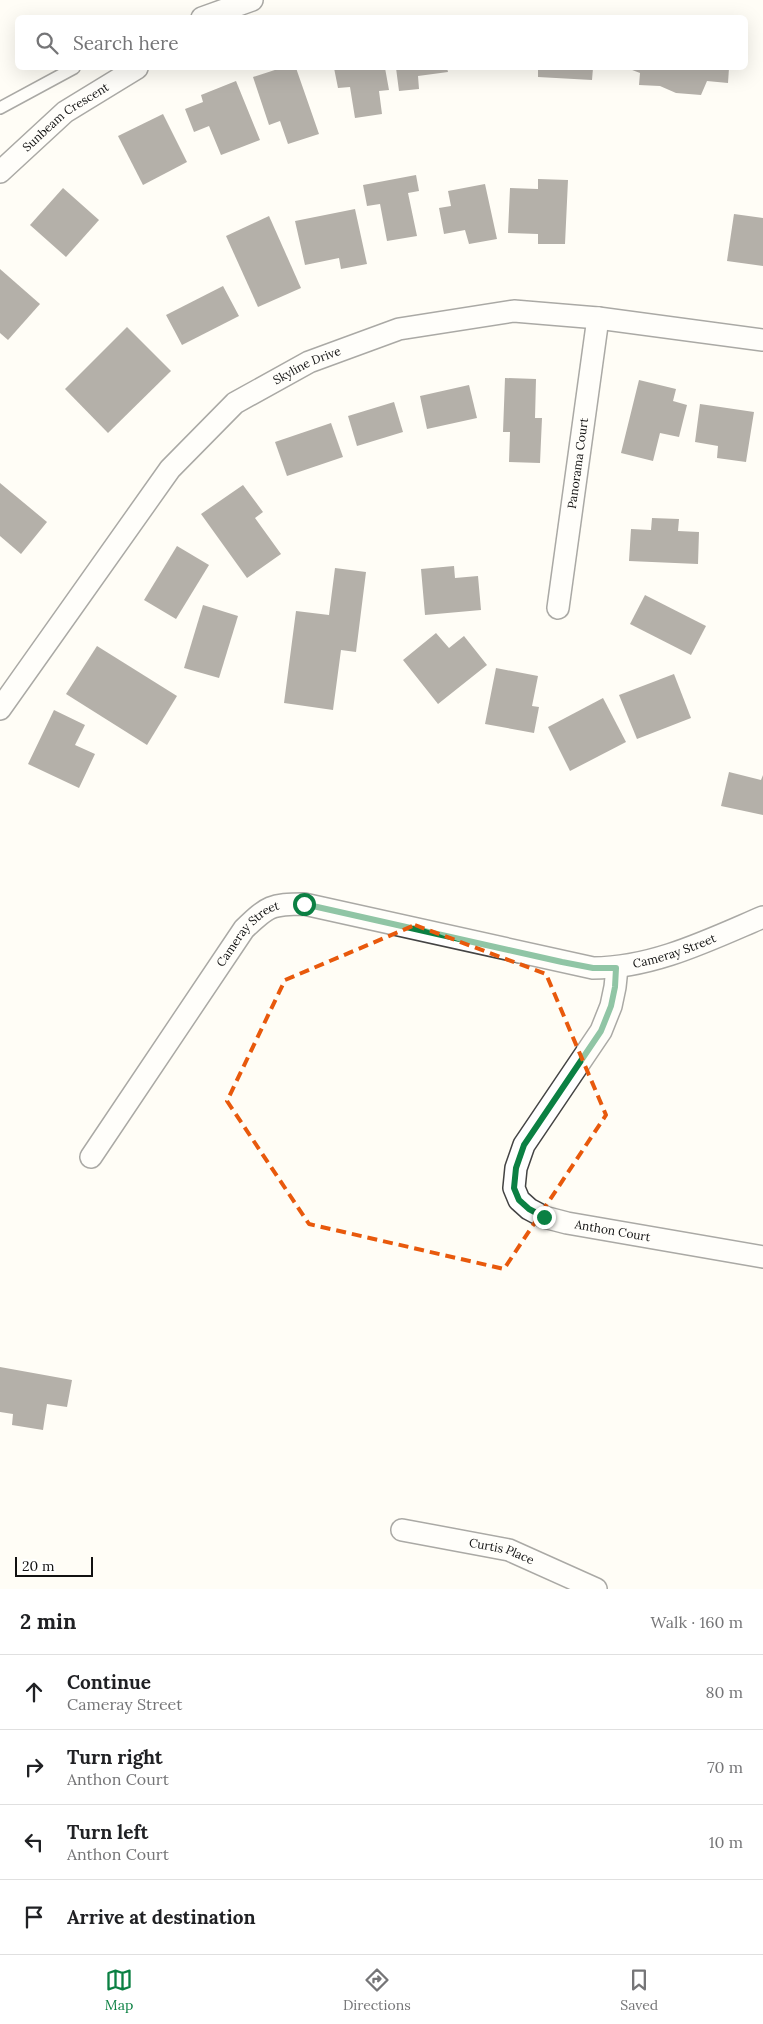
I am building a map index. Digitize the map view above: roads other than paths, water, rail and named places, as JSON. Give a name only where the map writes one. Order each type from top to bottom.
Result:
[{"type":"street","points":[[208,15],[252,0]]},
{"type":"street","name":"Sunbeam Crescent","points":[[0,172],[65,112],[134,70]]},
{"type":"street","name":"Skyline Drive","points":[[0,709],[170,469],[235,404],[308,362],[399,329],[514,311],[598,318],[763,340]]},
{"type":"street","name":"Panorama Court","points":[[558,608],[598,318]]},
{"type":"street","name":"Cameray Street","points":[[91,1158],[244,929],[263,910],[279,904],[304,904],[593,968],[616,968],[676,954],[763,917]]},
{"type":"street","name":"Anthon Court","points":[[616,968],[611,1006],[601,1031],[524,1145],[516,1168],[514,1188],[519,1200],[529,1209],[544,1217],[567,1223],[763,1257]]},
{"type":"street","name":"Curtis Place","points":[[402,1530],[509,1550],[596,1589]]},
{"type":"lane","points":[[0,108],[70,70]]}]
